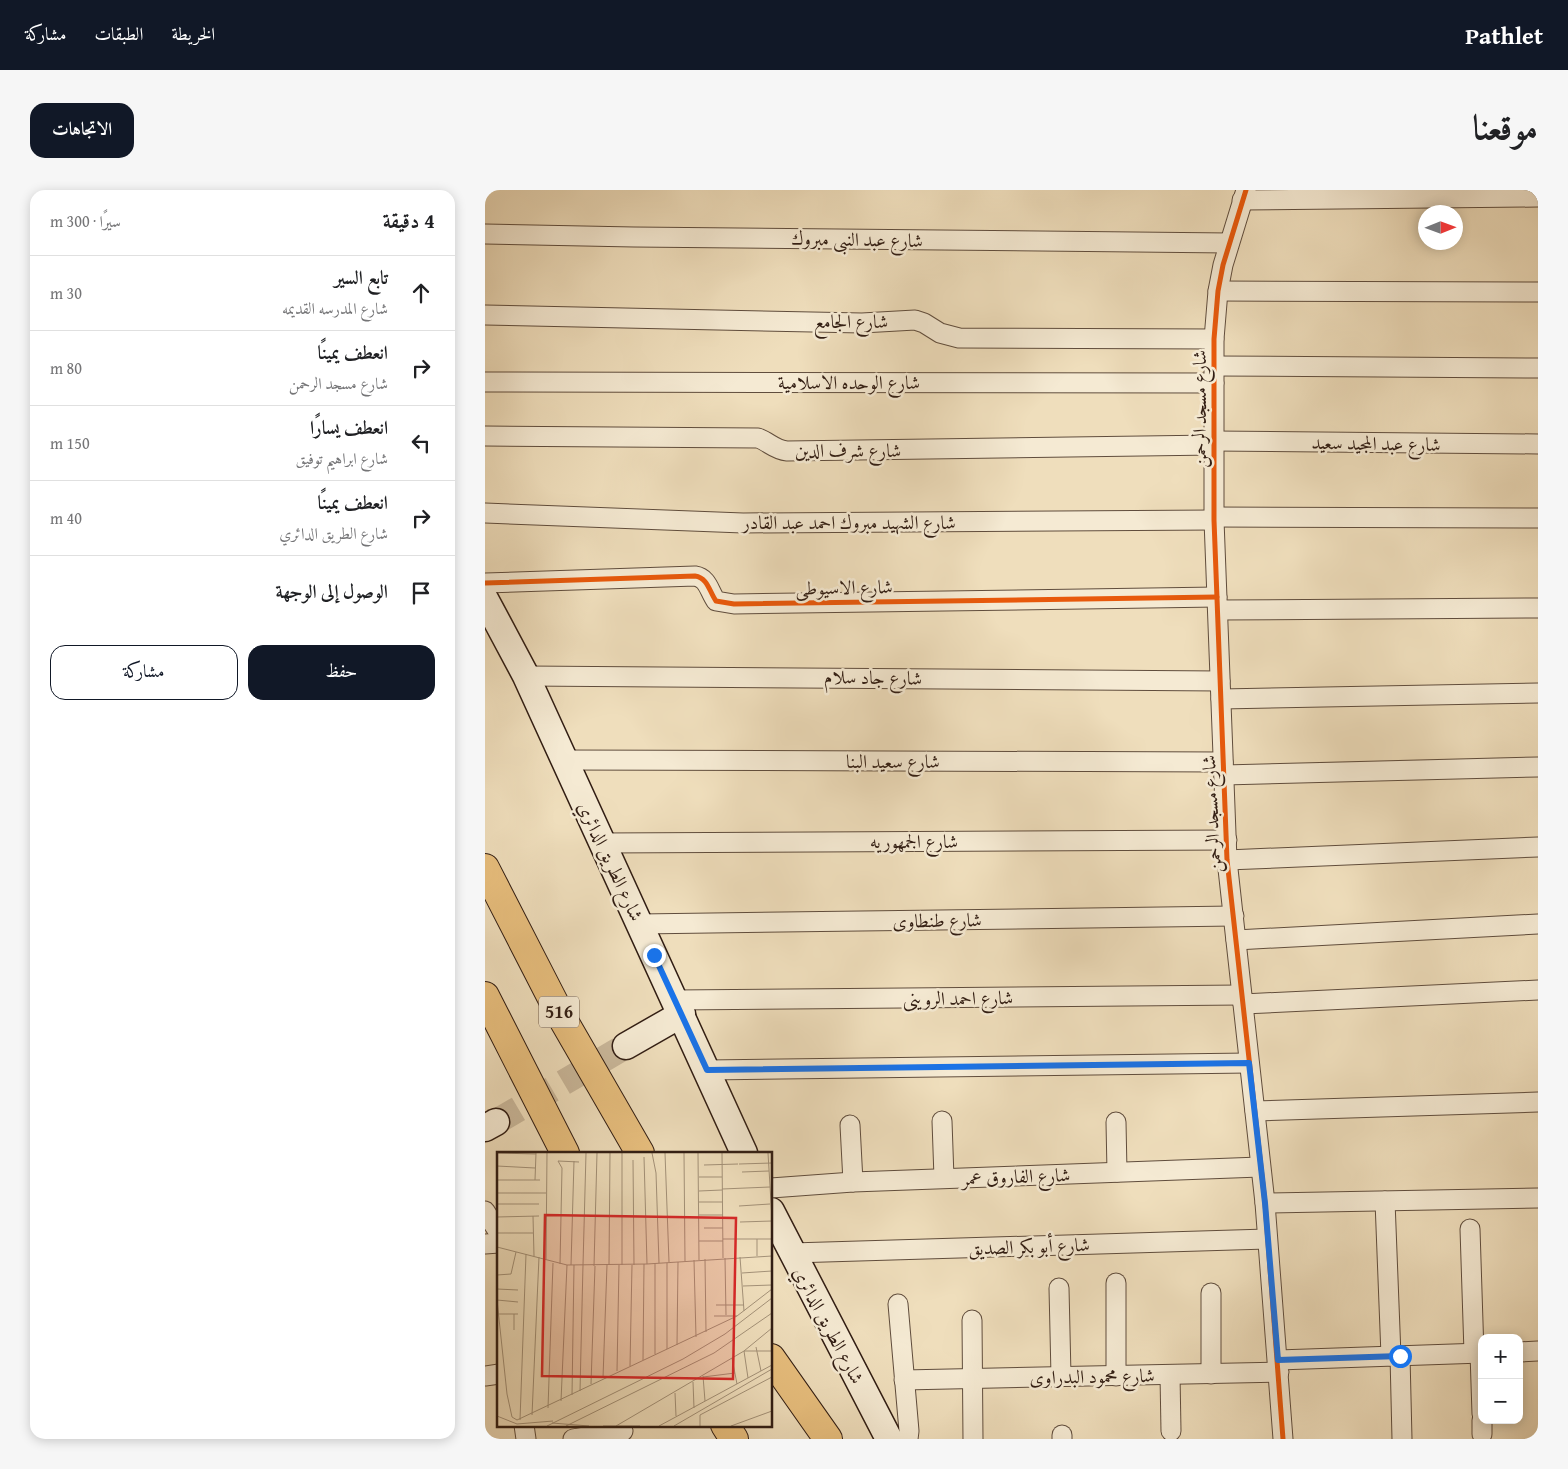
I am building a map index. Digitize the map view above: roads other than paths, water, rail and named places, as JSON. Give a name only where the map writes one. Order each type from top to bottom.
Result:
[{"type":"highway","name":"516","points":[[485,868],[557,1009],[638,1152]]},
{"type":"highway","points":[[485,996],[564,1152]]},
{"type":"highway","points":[[773,1361],[828,1439]]},
{"type":"highway","points":[[726,1426],[734,1439]]},
{"type":"street","points":[[1244,195],[1538,197]]},
{"type":"street","name":"شارع مسجد الرحمن","points":[[1244,195],[1223,265],[1218,291],[1214,339],[1214,518],[1227,860],[1265,1203],[1283,1439]]},
{"type":"street","name":"شارع عبد النبى مبروك","points":[[485,234],[654,238],[1229,243]]},
{"type":"street","points":[[1218,291],[1538,292]]},
{"type":"street","name":"شارع الجامع","points":[[485,315],[862,323],[915,320],[940,333],[959,338],[1214,339]]},
{"type":"street","name":"شارع الوحده الاسلامية","points":[[485,382],[1214,375],[1538,368]]},
{"type":"street","name":"شارع شرف الدين","points":[[485,436],[758,438],[774,448],[787,451],[1214,443]]},
{"type":"street","name":"شارع عبد المجيد سعيد","points":[[1214,443],[1538,444]]},
{"type":"street","name":"شارع الشهيد مبروك احمد عبد القادر","points":[[485,513],[743,523],[1214,518],[1538,518]]},
{"type":"street","name":"شارع الاسيوطى","points":[[485,583],[695,576],[701,577],[706,581],[716,601],[734,604],[1217,604]]},
{"type":"street","name":"شارع الطريق الدائري","points":[[485,599],[525,676],[745,1152]]},
{"type":"street","points":[[1217,604],[1538,608]]},
{"type":"street","name":"شارع جاد سلام","points":[[525,676],[1220,690],[1538,693]]},
{"type":"street","name":"شارع سعيد البنا","points":[[563,760],[1223,768],[1538,767]]},
{"type":"street","name":"شارع الجمهوريه","points":[[602,843],[1227,840]]},
{"type":"street","points":[[1227,860],[1538,847]]},
{"type":"street","name":"شارع طنطاوى","points":[[640,924],[1234,916]]},
{"type":"street","points":[[1236,940],[1538,924]]},
{"type":"street","name":"شارع احمد الروينى","points":[[678,1007],[1242,1000],[1538,990]]},
{"type":"street","points":[[626,1046],[678,1007]]},
{"type":"street","points":[[707,1070],[1249,1063]]},
{"type":"street","points":[[1255,1111],[1538,1102]]},
{"type":"street","points":[[943,1121],[944,1178]]},
{"type":"street","points":[[1116,1122],[1117,1172]]},
{"type":"street","points":[[850,1125],[853,1182]]},
{"type":"street","name":"شارع الفاروق عمر","points":[[773,1188],[944,1178],[1260,1167]]},
{"type":"street","points":[[1265,1203],[1538,1198]]},
{"type":"street","points":[[1385,1201],[1402,1439]]},
{"type":"street","points":[[485,1211],[496,1243]]},
{"type":"street","name":"شارع الطريق الدائري","points":[[773,1215],[889,1439]]},
{"type":"street","points":[[1470,1229],[1478,1353]]},
{"type":"street","name":"شارع أبو بكر الصديق","points":[[792,1253],[1267,1240]]},
{"type":"street","points":[[1116,1283],[1117,1376]]},
{"type":"street","points":[[1059,1288],[1061,1376]]},
{"type":"street","points":[[1211,1292],[1211,1374]]},
{"type":"street","points":[[898,1304],[909,1431],[908,1439]]},
{"type":"street","points":[[972,1320],[973,1439]]},
{"type":"street","points":[[1523,1352],[1538,1351]]},
{"type":"street","name":"شارع محمود البدراوى","points":[[904,1380],[1211,1374],[1395,1356],[1478,1353]]},
{"type":"street","points":[[1170,1375],[1171,1431]]},
{"type":"street","points":[[524,1426],[525,1439]]},
{"type":"street","points":[[573,1439],[623,1432]]},
{"type":"tunnel","points":[[496,1122],[626,1046]]}]
